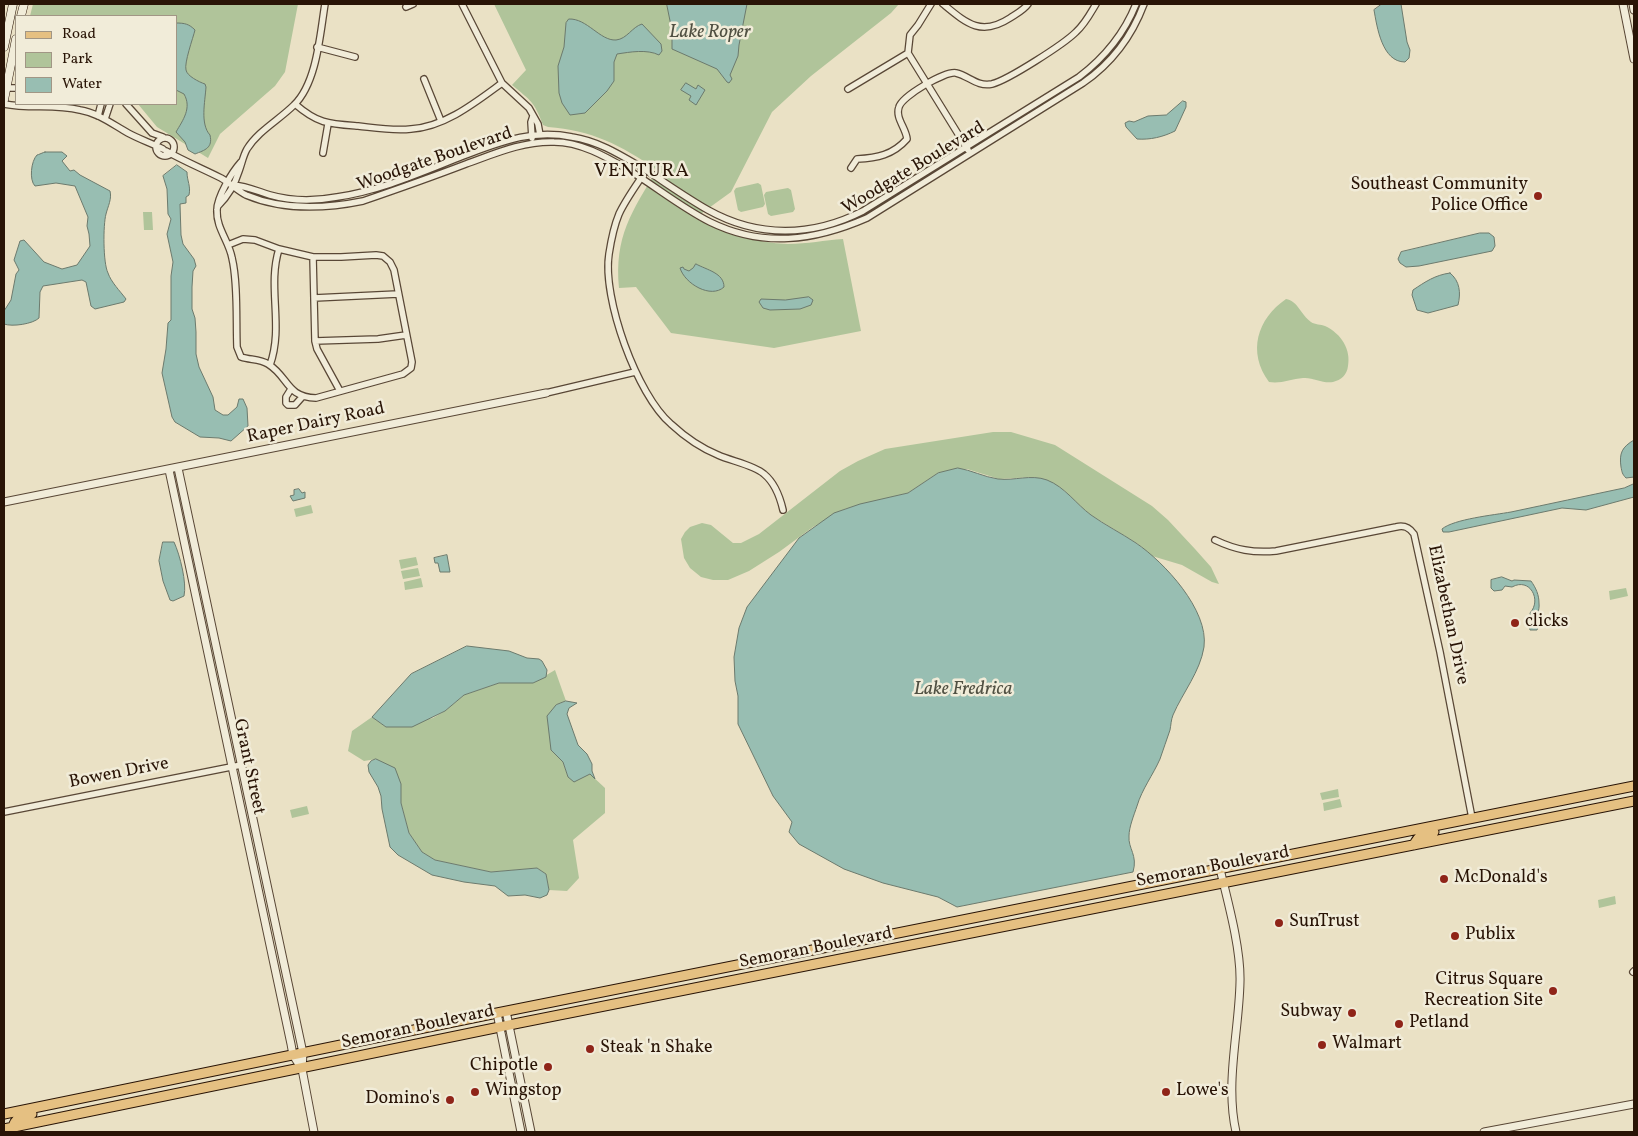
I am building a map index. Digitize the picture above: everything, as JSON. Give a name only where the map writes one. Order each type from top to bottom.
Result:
[{"type":"main road","points":[[4,47],[13,4]]},
{"type":"main road","points":[[4,100],[15,43]]},
{"type":"main road","points":[[1609,807],[1625,798],[1634,786]]},
{"type":"main road","name":"Semoran Boulevard","points":[[4,1114],[506,1011],[1634,786]]},
{"type":"main road","name":"Semoran Boulevard","points":[[8,1128],[504,1026],[1634,802]]},
{"type":"main road","points":[[1506,827],[1514,816],[1531,806]]},
{"type":"main road","points":[[1414,845],[1417,838],[1423,834],[1452,828],[1458,821]]},
{"type":"main road","points":[[1050,918],[1060,906],[1087,895]]},
{"type":"main road","points":[[155,1098],[169,1090],[176,1083],[177,1078]]},
{"type":"main road","points":[[8,1128],[21,1116],[92,1102],[100,1094]]},
{"type":"street","points":[[228,245],[243,239],[255,240],[279,249],[314,257],[383,256],[390,262],[394,270],[412,362],[411,368],[403,374],[316,398],[303,396],[291,389],[270,365],[262,361],[241,357],[238,353],[234,268],[232,256],[220,227],[216,208],[228,196],[231,183],[246,150],[253,140],[295,104],[303,94],[310,80],[325,4]]},
{"type":"street","points":[[406,7],[413,4]]},
{"type":"street","points":[[462,4],[502,83],[529,108],[534,116],[538,124],[540,142]]},
{"type":"street","points":[[931,4],[918,26],[910,35],[908,53],[970,153]]},
{"type":"street","points":[[943,4],[964,21],[982,28],[1006,21],[1026,8],[1028,4]]},
{"type":"street","points":[[851,168],[857,160],[878,158],[890,153],[908,139],[898,114],[898,106],[904,100],[946,73],[965,76],[975,82],[986,85],[1006,78],[1076,33],[1089,17],[1096,4]]},
{"type":"street","name":"Woodgate Boulevard","points":[[231,183],[243,185],[270,195],[291,199],[336,198],[381,186],[486,147],[540,134],[575,137],[614,151],[707,210],[727,220],[750,228],[788,231],[816,228],[846,220],[866,210],[1093,66],[1107,52],[1127,24],[1136,4]]},
{"type":"street","name":"Woodgate Boulevard","points":[[4,104],[32,108],[64,107],[98,116],[231,183],[246,195],[292,207],[341,206],[382,194],[502,150],[540,142],[570,144],[593,151],[641,178],[709,221],[751,236],[794,239],[831,232],[867,218],[1098,72],[1124,44],[1144,4]]},
{"type":"street","points":[[1623,4],[1634,59]]},
{"type":"street","points":[[1633,4],[1634,10]]},
{"type":"street","points":[[317,47],[355,57]]},
{"type":"street","points":[[848,89],[908,53]]},
{"type":"street","points":[[1093,66],[1098,72]]},
{"type":"street","points":[[424,79],[441,121]]},
{"type":"street","points":[[295,104],[315,120],[328,124],[396,130],[414,129],[441,121],[461,112],[502,83]]},
{"type":"street","points":[[98,116],[101,105]]},
{"type":"street","points":[[105,119],[110,105]]},
{"type":"street","points":[[127,105],[152,133],[164,137],[172,140],[166,156],[161,155],[157,151],[156,145],[158,140],[164,137]]},
{"type":"street","points":[[532,143],[531,135],[534,116]]},
{"type":"street","points":[[324,153],[328,124]]},
{"type":"street","points":[[464,156],[466,164]]},
{"type":"street","points":[[941,163],[945,169]]},
{"type":"street","points":[[646,171],[620,214],[609,257],[611,297],[635,372],[646,393],[663,416],[681,432],[710,452],[764,474],[779,495],[783,510]]},
{"type":"street","points":[[866,210],[873,214]]},
{"type":"street","points":[[866,210],[867,218]]},
{"type":"street","points":[[270,365],[276,344],[275,267],[279,249]]},
{"type":"street","points":[[314,257],[315,342],[340,390]]},
{"type":"street","points":[[314,298],[398,294]]},
{"type":"street","points":[[315,342],[378,339],[406,335]]},
{"type":"street","name":"Raper Dairy Road","points":[[4,502],[546,393],[635,372]]},
{"type":"street","points":[[291,389],[286,397],[288,405],[294,405],[303,396]]},
{"type":"street","name":"Grant Street","points":[[178,468],[283,964],[298,1054]]},
{"type":"street","name":"Grant Street","points":[[169,470],[274,966],[302,1069],[314,1132]]},
{"type":"street","name":"Elizabethan Drive","points":[[1215,540],[1229,547],[1256,552],[1276,551],[1402,526],[1408,527],[1412,531],[1440,652],[1472,818]]},
{"type":"street","points":[[219,706],[228,704]]},
{"type":"street","name":"Bowen Drive","points":[[4,812],[241,765]]},
{"type":"street","points":[[245,827],[254,826]]},
{"type":"street","points":[[248,840],[256,838]]},
{"type":"street","points":[[1220,869],[1240,964],[1233,1089],[1236,1132]]},
{"type":"street","points":[[262,907],[270,905]]},
{"type":"street","points":[[948,923],[951,938]]},
{"type":"street","points":[[274,966],[283,964]]},
{"type":"street","points":[[667,980],[672,994]]},
{"type":"street","points":[[506,1011],[504,1026],[522,1132]]},
{"type":"street","points":[[497,1013],[504,1026],[531,1132]]},
{"type":"street","points":[[1484,1132],[1634,1104]]},
{"type":"green space","points":[[33,4],[298,4],[285,72],[275,86],[220,134],[208,158],[157,127],[139,105],[178,105],[178,15],[30,15]]},
{"type":"green space","points":[[494,4],[899,4],[891,13],[811,76],[772,112],[731,192],[695,218],[728,232],[776,243],[795,244],[843,239],[861,331],[774,348],[671,333],[636,287],[619,288],[618,270],[622,239],[633,212],[657,170],[631,153],[605,140],[578,131],[543,125],[531,102],[512,85],[526,70]]},
{"type":"green space","points":[[758,183],[761,185],[765,204],[763,207],[741,212],[738,210],[734,191],[736,188]]},
{"type":"green space","points":[[788,188],[791,190],[795,209],[793,212],[771,216],[768,214],[764,195],[766,192]]},
{"type":"green space","points":[[143,212],[152,212],[153,230],[144,230]]},
{"type":"green space","points":[[1286,299],[1294,302],[1311,322],[1331,329],[1341,338],[1347,348],[1349,360],[1346,372],[1341,378],[1329,382],[1307,378],[1269,382],[1262,371],[1258,359],[1258,337],[1268,316]]},
{"type":"green space","points":[[993,432],[1011,432],[1055,445],[1152,506],[1168,520],[1211,567],[1219,584],[1182,565],[1152,556],[1138,544],[1084,510],[1065,491],[1046,480],[1033,477],[999,479],[967,469],[938,473],[908,493],[845,509],[813,527],[749,571],[728,580],[713,580],[701,577],[690,568],[684,558],[681,539],[690,527],[702,523],[711,525],[733,543],[741,543],[759,534],[840,471],[885,449]]},
{"type":"green space","points":[[311,505],[313,513],[296,517],[294,509]]},
{"type":"green space","points":[[416,557],[418,565],[401,569],[399,560]]},
{"type":"green space","points":[[418,568],[420,576],[403,579],[401,571]]},
{"type":"green space","points":[[421,578],[423,587],[405,590],[404,582]]},
{"type":"green space","points":[[1626,588],[1628,596],[1610,600],[1609,591]]},
{"type":"green space","points":[[555,670],[566,701],[556,705],[551,750],[563,762],[568,777],[590,774],[605,788],[605,813],[573,840],[579,878],[567,891],[549,890],[546,874],[537,868],[491,872],[435,860],[422,852],[409,833],[401,803],[401,784],[376,759],[364,761],[348,751],[352,731],[372,717],[386,727],[433,718],[445,711],[464,695],[499,683],[533,683]]},
{"type":"green space","points":[[1338,789],[1339,797],[1322,800],[1320,793]]},
{"type":"green space","points":[[1340,799],[1342,807],[1324,811],[1323,803]]},
{"type":"green space","points":[[307,806],[309,814],[292,818],[290,810]]},
{"type":"green space","points":[[1615,896],[1616,904],[1599,908],[1598,900]]},
{"type":"water","name":"Lake Roper","points":[[667,4],[747,4],[738,56],[730,75],[732,79],[729,83],[717,69],[672,49],[672,31]]},
{"type":"water","points":[[1382,4],[1401,4],[1410,50],[1409,58],[1405,62],[1391,56],[1382,42],[1374,10]]},
{"type":"water","points":[[569,19],[582,22],[604,37],[616,40],[623,38],[642,24],[661,44],[662,51],[659,55],[644,52],[617,54],[614,62],[614,81],[607,91],[585,113],[570,115],[562,103],[559,93],[558,66],[564,47],[566,23]]},
{"type":"water","points":[[178,23],[187,24],[195,30],[187,56],[186,70],[191,77],[205,84],[206,87],[204,119],[211,139],[209,146],[205,150],[195,154],[188,150],[185,142],[176,132],[186,114],[187,104],[184,94],[178,91]]},
{"type":"water","points":[[686,83],[696,89],[698,85],[705,90],[696,105],[689,100],[691,96],[681,90]]},
{"type":"water","points":[[1183,101],[1186,102],[1186,107],[1175,131],[1152,138],[1137,139],[1126,127],[1125,123],[1129,121],[1134,122],[1148,116],[1166,115]]},
{"type":"water","points":[[45,152],[62,152],[67,156],[62,161],[70,171],[74,170],[110,191],[110,200],[104,226],[106,268],[111,280],[126,299],[124,302],[95,309],[91,306],[86,282],[82,280],[43,286],[40,292],[39,318],[27,323],[8,325],[4,324],[4,311],[11,300],[16,274],[19,270],[14,260],[20,241],[24,240],[44,262],[62,269],[77,265],[90,246],[87,226],[88,217],[75,186],[56,183],[35,186],[33,183],[31,175],[33,162],[37,155]]},
{"type":"water","points":[[177,165],[187,172],[189,186],[189,195],[186,197],[186,203],[180,204],[181,235],[183,244],[194,259],[196,266],[193,271],[192,309],[195,318],[196,354],[199,367],[213,397],[215,410],[223,415],[228,415],[237,407],[239,399],[243,399],[247,408],[248,426],[231,441],[200,437],[175,422],[172,417],[162,373],[168,323],[171,320],[171,276],[173,262],[167,234],[171,219],[168,214],[167,189],[163,176]]},
{"type":"water","points":[[1480,233],[1489,233],[1494,237],[1495,246],[1492,251],[1419,266],[1406,267],[1398,259],[1401,252]]},
{"type":"water","points":[[696,264],[718,275],[724,287],[712,291],[699,288],[693,284],[687,279],[680,268],[683,267],[689,271]]},
{"type":"water","points":[[1450,273],[1456,280],[1459,288],[1458,305],[1428,313],[1417,310],[1412,295],[1413,290],[1435,277]]},
{"type":"water","points":[[809,297],[813,300],[811,305],[800,309],[770,310],[763,308],[759,302],[761,299],[785,300]]},
{"type":"water","points":[[1634,440],[1634,477],[1626,478],[1620,462],[1621,454],[1624,448]]},
{"type":"water","name":"Lake Fredrica","points":[[958,468],[998,479],[1041,478],[1053,483],[1065,491],[1091,515],[1136,543],[1159,562],[1182,588],[1199,618],[1204,633],[1202,656],[1173,715],[1160,759],[1139,800],[1129,832],[1129,841],[1134,857],[1133,872],[957,907],[938,897],[883,883],[844,869],[799,844],[789,832],[792,822],[773,796],[738,724],[738,696],[734,657],[739,628],[747,607],[799,538],[834,513],[860,504],[908,493],[938,473]]},
{"type":"water","points":[[1634,484],[1634,497],[1586,510],[1562,508],[1449,532],[1443,532],[1442,529],[1465,520],[1624,488]]},
{"type":"water","points":[[299,489],[302,493],[305,492],[305,498],[293,501],[290,496],[294,495],[294,490]]},
{"type":"water","points":[[163,542],[174,542],[181,561],[184,577],[184,596],[173,601],[170,600],[163,581],[159,561]]},
{"type":"water","points":[[447,555],[450,572],[440,572],[438,563],[435,563],[434,558]]},
{"type":"water","points":[[1502,577],[1512,581],[1531,581],[1533,584],[1539,600],[1538,614],[1540,622],[1537,630],[1530,630],[1529,626],[1532,622],[1530,613],[1535,602],[1532,591],[1529,587],[1518,585],[1512,587],[1505,586],[1502,590],[1494,591],[1491,588],[1491,580]]},
{"type":"water","points":[[467,646],[509,651],[527,658],[539,659],[547,670],[546,677],[533,683],[499,683],[464,695],[445,711],[412,727],[386,727],[372,717],[411,674]]},
{"type":"water","points":[[566,701],[577,703],[569,708],[567,714],[578,745],[587,754],[592,764],[595,779],[590,774],[574,782],[568,777],[563,762],[551,750],[547,716],[556,705]]},
{"type":"water","points":[[376,759],[395,768],[401,784],[401,803],[409,833],[422,852],[435,860],[491,872],[537,868],[546,874],[549,890],[547,895],[540,898],[525,895],[508,896],[495,886],[432,875],[398,855],[390,847],[381,796],[369,772],[368,765]]},
{"type":"place","name":"Southeast Community Police Office","points":[[1538,196]]},
{"type":"place","name":"clicks","points":[[1515,623]]},
{"type":"place","name":"McDonald's","points":[[1444,879]]},
{"type":"place","name":"SunTrust","points":[[1279,923]]},
{"type":"place","name":"Publix","points":[[1455,936]]},
{"type":"place","name":"Citrus Square Recreation Site","points":[[1553,991]]},
{"type":"place","name":"Subway","points":[[1352,1013]]},
{"type":"place","name":"Petland","points":[[1399,1024]]},
{"type":"place","name":"Walmart","points":[[1322,1045]]},
{"type":"place","name":"Steak 'n Shake","points":[[590,1049]]},
{"type":"place","name":"Chipotle","points":[[548,1067]]},
{"type":"place","name":"Wingstop","points":[[475,1092]]},
{"type":"place","name":"Lowe's","points":[[1166,1092]]},
{"type":"place","name":"Domino's","points":[[450,1100]]},
{"type":"district","name":"VENTURA","points":[[642,173]]}]
